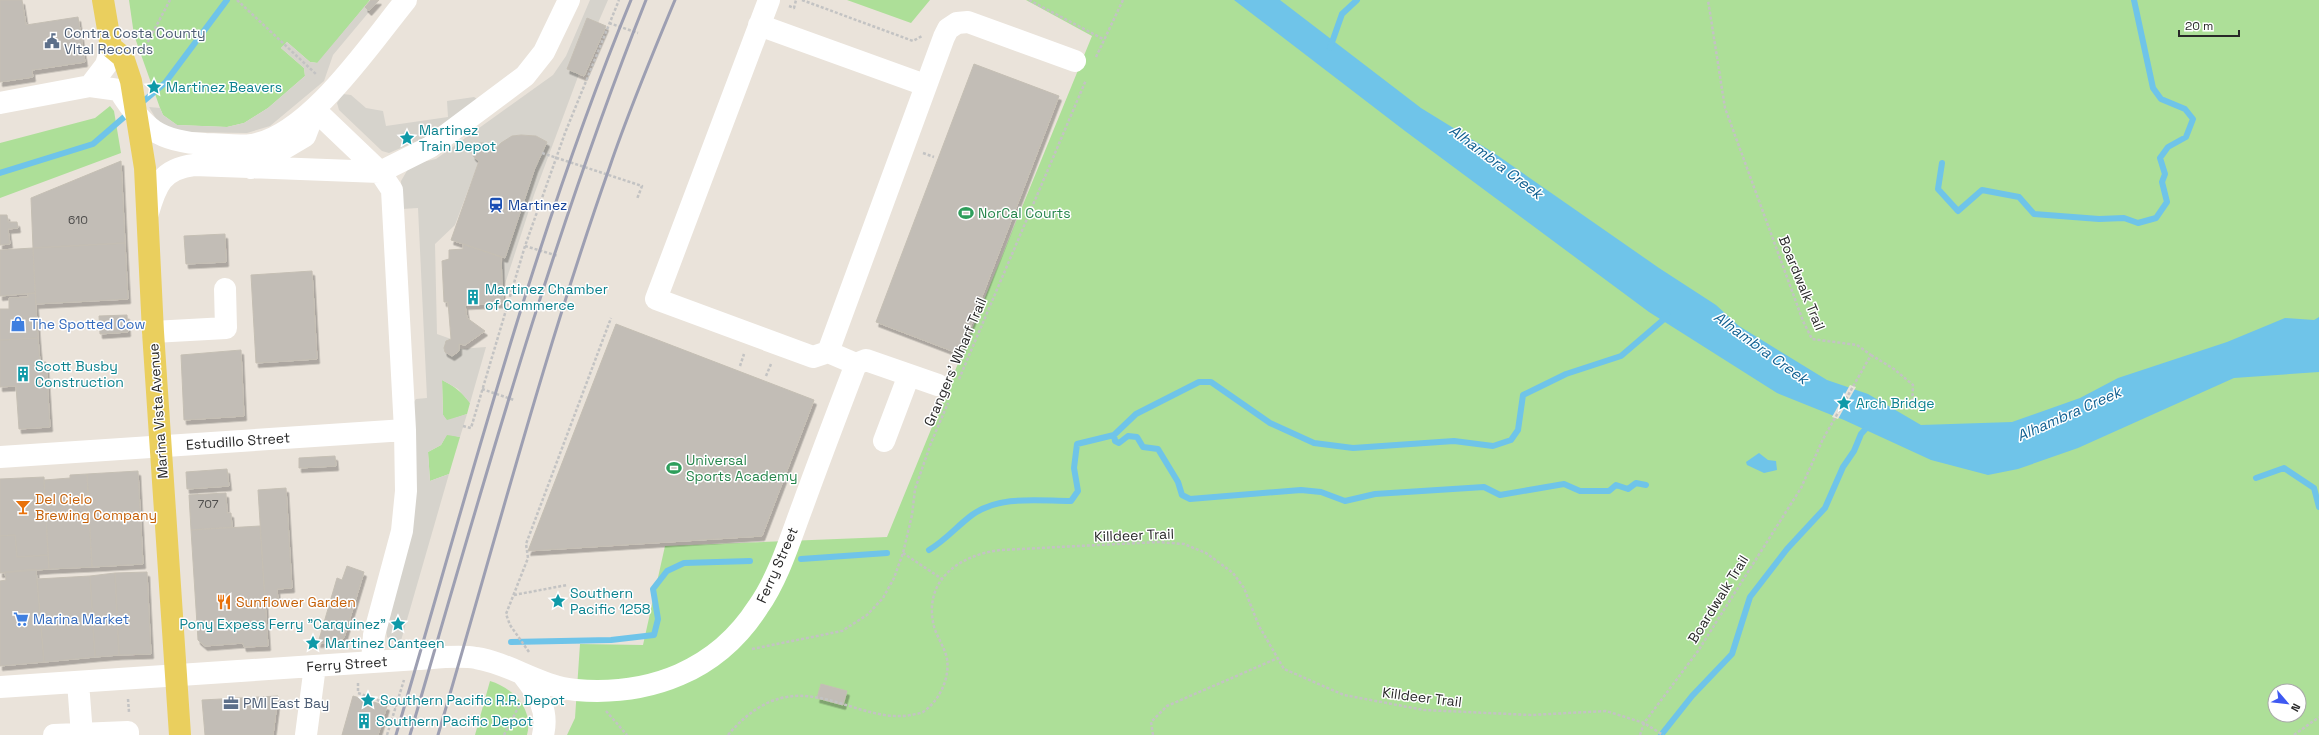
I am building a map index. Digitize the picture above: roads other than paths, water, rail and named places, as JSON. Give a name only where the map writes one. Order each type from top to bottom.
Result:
[{"type":"main road","points":[[103,0],[111,47]]},
{"type":"main road","name":"Marina Vista Avenue","points":[[111,47],[123,57],[125,86],[146,138],[153,332],[180,735]]},
{"type":"street","points":[[146,138],[169,139],[185,143],[252,145],[269,139],[315,110],[406,0]]},
{"type":"street","points":[[148,214],[158,183],[168,172],[181,166],[194,165],[380,172],[430,147],[525,76],[544,52],[569,0]]},
{"type":"street","points":[[777,2],[759,25],[656,299],[813,357],[828,352],[856,364],[866,360],[948,390]]},
{"type":"street","points":[[828,352],[925,85],[948,29],[957,23],[968,22],[1085,67]]},
{"type":"street","points":[[759,25],[925,85]]},
{"type":"street","points":[[90,86],[106,65],[111,47]]},
{"type":"street","points":[[0,103],[90,86],[125,86]]},
{"type":"street","points":[[251,168],[305,136],[315,110]]},
{"type":"street","points":[[315,110],[380,172],[392,190],[405,430],[406,491],[402,531],[374,635],[372,662]]},
{"type":"street","points":[[153,332],[226,328],[225,289]]},
{"type":"street","name":"Ferry Street","points":[[0,687],[176,674],[475,657],[555,686],[575,690],[634,689],[657,684],[684,674],[710,658],[734,637],[759,607],[771,584],[856,364]]},
{"type":"street","points":[[884,441],[909,375]]},
{"type":"street","name":"Estudillo Street","points":[[0,457],[405,430]]},
{"type":"street","points":[[306,735],[315,666]]},
{"type":"street","points":[[523,675],[543,705],[545,721],[543,735]]},
{"type":"street","points":[[78,682],[82,734]]},
{"type":"street","points":[[54,735],[128,732],[128,735]]},
{"type":"water","points":[[1234,0],[1280,0],[1421,108],[1494,153],[1659,268],[1716,305],[1739,326],[1827,380],[1868,394],[1921,425],[2012,422],[2080,398],[2118,378],[2227,342],[2285,318],[2314,320],[2319,317],[2319,372],[2234,378],[2078,448],[2018,469],[1988,475],[1931,460],[1844,420],[1777,393],[1649,312],[1405,131]]},
{"type":"water","points":[[1759,453],[1768,460],[1776,461],[1777,470],[1764,473],[1747,465],[1746,462]]},
{"type":"waterway","name":"Alhambra Creek","points":[[139,105],[165,83],[227,0]]},
{"type":"waterway","points":[[1330,48],[1342,14],[1357,0]]},
{"type":"waterway","points":[[1942,163],[1938,189],[1958,211],[1982,190],[2019,197],[2034,214],[2099,219],[2124,218],[2138,223],[2156,218],[2167,202],[2162,182],[2165,174],[2160,158],[2168,147],[2186,137],[2193,119],[2185,109],[2161,99],[2153,88],[2134,0]]},
{"type":"waterway","name":"Alhambra Creek","points":[[0,173],[93,144],[130,112]]},
{"type":"waterway","points":[[929,550],[941,542],[972,515],[995,504],[1020,500],[1071,501],[1078,491],[1074,468],[1077,444],[1114,435],[1136,414],[1199,382],[1211,382],[1270,423],[1314,443],[1353,448],[1454,441],[1493,446],[1511,440],[1518,430],[1523,395],[1566,374],[1621,356],[1663,320],[1667,314]]},
{"type":"waterway","points":[[1661,735],[1692,696],[1732,654],[1750,597],[1787,549],[1825,508],[1843,467],[1854,451],[1861,434],[1870,424]]},
{"type":"waterway","points":[[1114,435],[1115,441],[1119,443],[1128,436],[1137,437],[1143,447],[1158,449],[1178,482],[1182,495],[1190,499],[1301,490],[1321,492],[1345,501],[1375,494],[1484,487],[1500,495],[1564,484],[1580,491],[1609,491],[1616,485],[1628,489],[1636,483],[1646,485]]},
{"type":"waterway","points":[[2256,478],[2284,468],[2314,488],[2319,507]]},
{"type":"waterway","points":[[801,559],[887,553]]},
{"type":"waterway","points":[[511,642],[611,640],[654,635],[658,619],[653,589],[667,571],[684,563],[750,561]]},
{"type":"railway","points":[[396,735],[504,364],[533,272],[563,181],[631,0]]},
{"type":"railway","points":[[410,735],[519,364],[579,181],[646,0]]},
{"type":"railway","points":[[438,735],[520,449],[563,307],[625,124],[675,0]]},
{"type":"place","name":"Contra Costa County VItal Records","points":[[52,41]]},
{"type":"place","name":"Martinez Beavers","points":[[154,87]]},
{"type":"place","name":"Martinez Train Depot","points":[[407,138]]},
{"type":"place","name":"Martinez","points":[[496,205]]},
{"type":"place","name":"NorCal Courts","points":[[966,213]]},
{"type":"place","name":"Martinez Chamber of Commerce","points":[[473,297]]},
{"type":"place","name":"The Spotted Cow","points":[[18,324]]},
{"type":"place","name":"Scott Busby Construction","points":[[23,374]]},
{"type":"place","name":"Arch Bridge","points":[[1844,403]]},
{"type":"place","name":"Universal Sports Academy","points":[[674,468]]},
{"type":"place","name":"Del Cielo Brewing Company","points":[[23,507]]},
{"type":"place","name":"Southern Pacific 1258","points":[[558,601]]},
{"type":"place","name":"Sunflower Garden","points":[[224,602]]},
{"type":"place","name":"Marina Market","points":[[21,619]]},
{"type":"place","name":"Pony Expess Ferry \"Carquinez\"","points":[[398,624]]},
{"type":"place","name":"Martinez Canteen","points":[[313,643]]},
{"type":"place","name":"Southern Pacific R.R. Depot","points":[[368,700]]},
{"type":"place","name":"PMI East Bay","points":[[231,703]]},
{"type":"place","name":"Southern Pacific Depot","points":[[364,721]]}]
